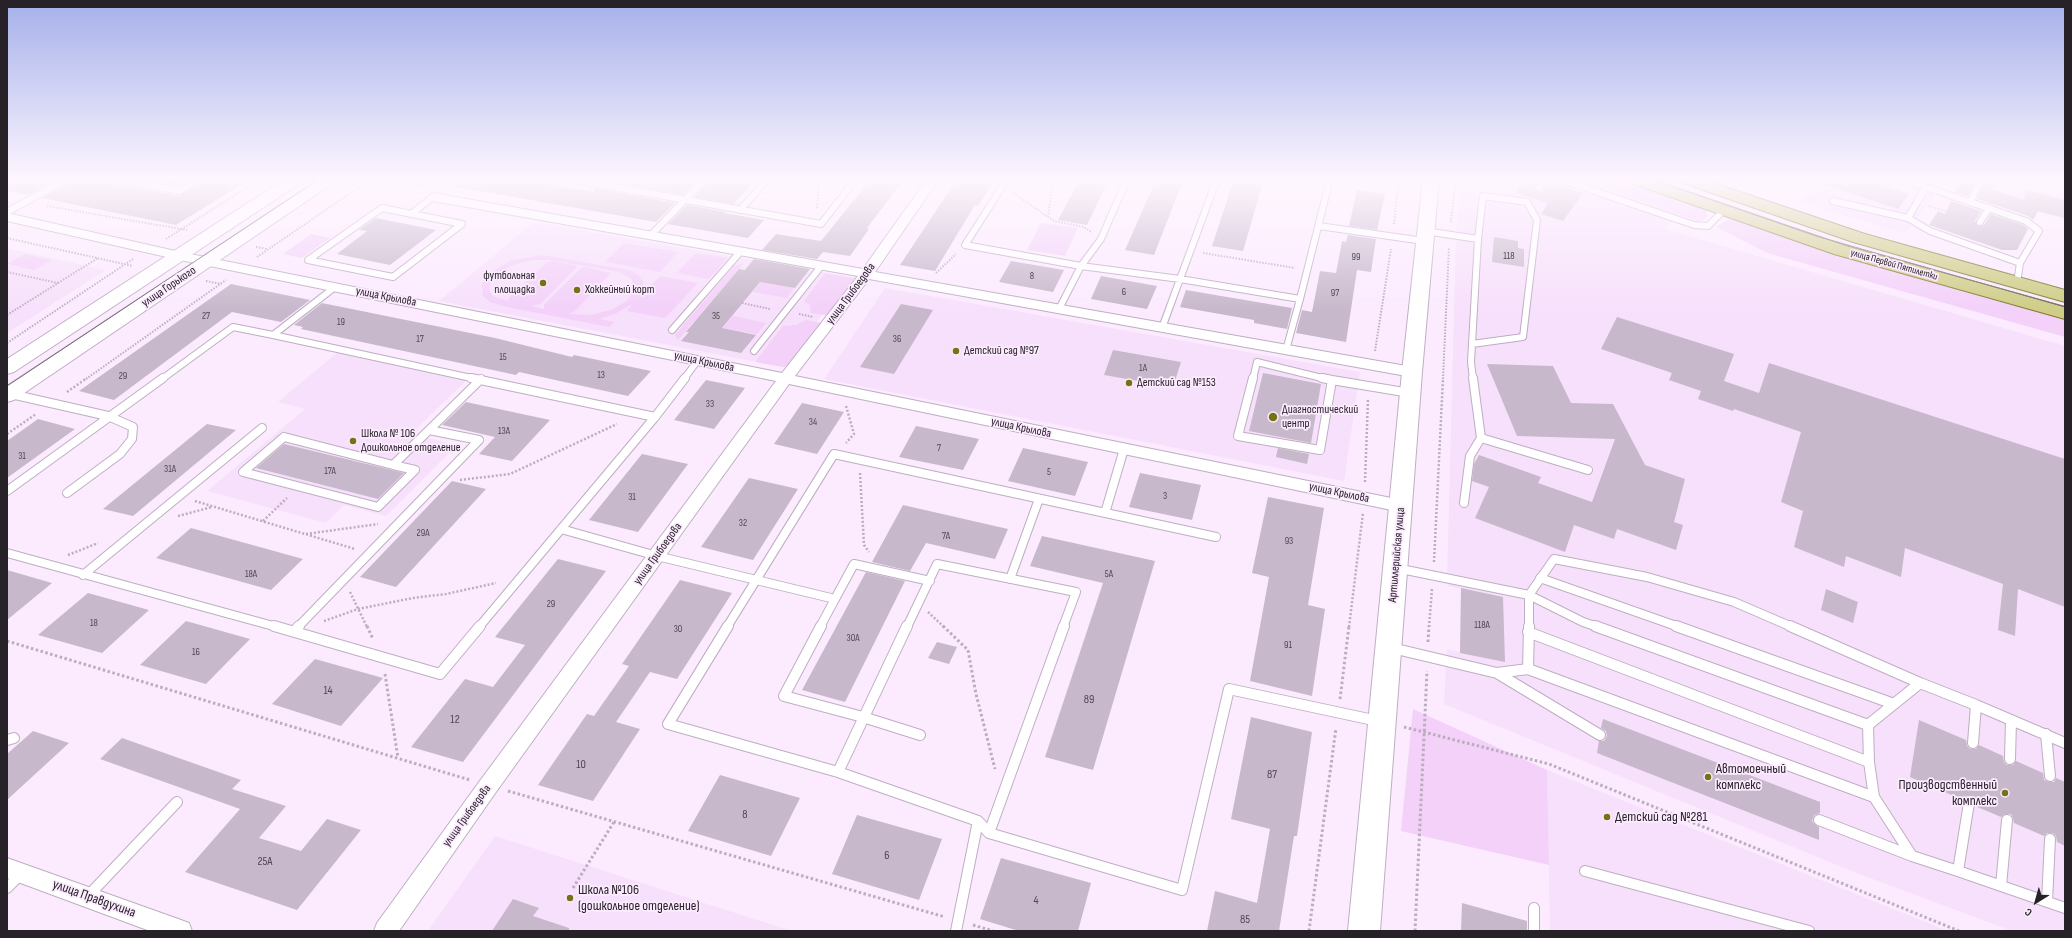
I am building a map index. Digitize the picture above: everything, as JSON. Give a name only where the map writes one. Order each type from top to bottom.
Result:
[{"type":"main road","name":"улица Первой Пятилетки","points":[[1761,223],[1840,250],[2065,313]]},
{"type":"main road","name":"улица Первой Пятилетки","points":[[1814,223],[1859,238],[2065,296]]},
{"type":"street","name":"улица Крылова","points":[[33,223],[180,256],[698,360],[1401,506]]},
{"type":"street","name":"улица Горького","points":[[7,368],[230,223]]},
{"type":"street","name":"улица Горького","points":[[8,394],[265,223]]},
{"type":"street","points":[[579,223],[822,265],[1162,328],[1412,372]]},
{"type":"street","name":"улица Грибоедова","points":[[385,931],[489,785],[785,379],[866,274],[902,223]]},
{"type":"street","name":"Артиллерийская улица","points":[[1364,931],[1412,372],[1426,223]]},
{"type":"street","name":"улица Правдухина","points":[[12,876],[87,897],[181,931]]},
{"type":"lane","points":[[361,223],[308,260],[394,277],[462,224],[456,223]]},
{"type":"lane","points":[[651,235],[663,223]]},
{"type":"lane","points":[[814,223],[821,224]]},
{"type":"lane","points":[[979,223],[965,245],[1081,266],[1180,279],[1300,299]]},
{"type":"lane","points":[[1059,309],[1081,266],[1101,239],[1108,223]]},
{"type":"lane","points":[[1162,328],[1201,223]]},
{"type":"lane","points":[[1286,350],[1320,223]]},
{"type":"lane","points":[[1464,503],[1470,456],[1481,438],[1471,362],[1480,223]]},
{"type":"lane","points":[[1472,344],[1523,337],[1537,223]]},
{"type":"lane","points":[[1687,223],[1708,226],[1711,223]]},
{"type":"lane","points":[[1916,223],[1930,231],[2020,263]]},
{"type":"lane","points":[[2016,283],[2020,263],[2039,232],[2028,223]]},
{"type":"lane","points":[[1319,226],[1393,236],[1450,235],[1478,239]]},
{"type":"lane","points":[[672,330],[741,251]]},
{"type":"lane","points":[[754,351],[822,265]]},
{"type":"lane","points":[[273,335],[335,287]]},
{"type":"lane","points":[[7,491],[108,416],[233,327],[655,417]]},
{"type":"lane","points":[[7,553],[440,674],[655,417],[698,360]]},
{"type":"lane","points":[[1332,380],[1320,450],[1238,436],[1257,362],[1332,380],[1411,393]]},
{"type":"lane","points":[[393,465],[481,379]]},
{"type":"lane","points":[[8,394],[108,416],[133,428],[132,439],[120,454],[67,493]]},
{"type":"lane","points":[[83,575],[262,428]]},
{"type":"lane","points":[[294,632],[479,440],[429,430]]},
{"type":"lane","points":[[284,437],[393,465],[415,470],[378,506],[243,472],[284,437]]},
{"type":"lane","points":[[1481,438],[1588,470]]},
{"type":"lane","points":[[1105,513],[1124,449]]},
{"type":"lane","points":[[1216,537],[834,454],[668,724],[838,772],[978,821],[989,833],[1182,890],[1229,690],[1382,722]]},
{"type":"lane","points":[[1010,579],[1039,499]]},
{"type":"lane","points":[[562,529],[657,556],[835,599]]},
{"type":"lane","points":[[1528,669],[1529,595],[1554,559],[1647,577],[1734,602],[1920,683],[2065,742]]},
{"type":"lane","points":[[920,735],[863,717],[784,696],[854,564],[930,581]]},
{"type":"lane","points":[[838,772],[937,564],[1076,592],[989,833]]},
{"type":"lane","points":[[1396,568],[1529,595],[1583,622],[1868,725]]},
{"type":"lane","points":[[1540,578],[1894,704]]},
{"type":"lane","points":[[1528,632],[1869,762]]},
{"type":"lane","points":[[1389,648],[1497,673],[1600,736]]},
{"type":"lane","points":[[1497,673],[1528,669],[1874,797]]},
{"type":"lane","points":[[1868,725],[1920,683]]},
{"type":"lane","points":[[1973,743],[1976,705]]},
{"type":"lane","points":[[2010,759],[2011,720]]},
{"type":"lane","points":[[1868,725],[1869,762],[1874,797],[1912,856]]},
{"type":"lane","points":[[2046,734],[2050,776]]},
{"type":"lane","points":[[87,897],[177,802]]},
{"type":"lane","points":[[1958,871],[1969,803]]},
{"type":"lane","points":[[1819,820],[1912,856],[2065,908]]},
{"type":"lane","points":[[2001,886],[2007,820]]},
{"type":"lane","points":[[956,931],[978,821]]},
{"type":"lane","points":[[2047,902],[2050,839]]},
{"type":"lane","points":[[1585,871],[1810,931]]},
{"type":"lane","points":[[1534,908],[1534,931]]},
{"type":"path","points":[[146,223],[182,229],[210,236]]},
{"type":"path","points":[[7,434],[307,223]]},
{"type":"path","points":[[1062,223],[1084,228],[1101,239]]},
{"type":"path","points":[[1373,366],[1394,223]]},
{"type":"path","points":[[1415,931],[1451,223]]},
{"type":"path","points":[[7,238],[158,271]]},
{"type":"path","points":[[236,242],[268,250]]},
{"type":"path","points":[[936,273],[965,245]]},
{"type":"path","points":[[1191,250],[1306,270]]},
{"type":"path","points":[[7,316],[98,258]]},
{"type":"path","points":[[7,272],[59,283]]},
{"type":"path","points":[[185,276],[221,284]]},
{"type":"path","points":[[742,303],[754,306]]},
{"type":"path","points":[[1309,931],[1365,498],[1369,386]]},
{"type":"path","points":[[834,454],[854,434],[846,404]]},
{"type":"path","points":[[439,482],[510,474],[640,414]]},
{"type":"path","points":[[864,461],[859,476],[864,545],[883,570]]},
{"type":"path","points":[[262,521],[300,486]]},
{"type":"path","points":[[179,497],[370,554]]},
{"type":"path","points":[[305,534],[379,524],[408,515]]},
{"type":"path","points":[[294,632],[358,609],[413,598],[446,594],[520,578]]},
{"type":"path","points":[[918,603],[968,650],[976,694],[1002,796]]},
{"type":"path","points":[[1382,722],[1548,764],[1959,931]]},
{"type":"path","points":[[573,888],[614,822]]},
{"type":"shaded area","points":[[533,223],[850,277],[783,367],[439,301]]},
{"type":"shaded area","points":[[1041,223],[1078,228],[1065,256],[1027,250]]},
{"type":"shaded area","points":[[1457,223],[1670,223],[1665,229],[2065,346],[2065,931],[2012,931],[1859,874],[1444,704],[1447,649],[1460,652],[1461,589],[1448,586],[1447,579]]},
{"type":"shaded area","points":[[1723,223],[1746,223],[1844,256],[2065,319],[2065,337],[1767,253],[1716,227]]},
{"type":"shaded area","points":[[1868,223],[1914,223],[1905,234]]},
{"type":"shaded area","points":[[311,234],[330,238],[302,258],[283,254]]},
{"type":"shaded area","points":[[624,243],[678,252],[660,272],[605,262]]},
{"type":"shaded area","points":[[7,248],[106,270],[7,333]]},
{"type":"shaded area","points":[[696,253],[728,258],[709,279],[677,273]]},
{"type":"shaded area","points":[[25,254],[52,260],[34,270],[7,264]]},
{"type":"shaded area","points":[[543,255],[629,270],[638,275],[643,282],[643,291],[640,297],[660,276],[698,283],[665,318],[627,311],[632,304],[615,314],[599,319],[614,322],[609,327],[502,306],[490,302],[483,296],[482,284],[493,271],[512,260]],"holes":[[[532,260],[550,260],[620,272],[632,279],[634,290],[627,301],[611,310],[591,315],[569,314],[575,311],[611,273],[585,267],[580,269],[544,305],[544,309],[531,306],[540,304],[577,267],[574,265],[551,261],[546,263],[509,298],[508,300],[511,302],[493,296],[489,290],[490,284],[498,273],[513,265]]]},
{"type":"shaded area","points":[[744,263],[678,340],[675,335],[734,266]]},
{"type":"shaded area","points":[[825,273],[854,278],[856,276],[859,280],[832,316],[811,313],[810,305],[804,301]]},
{"type":"shaded area","points":[[761,282],[794,288],[787,298],[753,292]]},
{"type":"shaded area","points":[[885,288],[1360,372],[1344,481],[824,379]]},
{"type":"shaded area","points":[[733,316],[766,323],[757,334],[723,328]]},
{"type":"shaded area","points":[[806,320],[826,324],[797,365],[783,367],[755,362],[783,326],[796,325]]},
{"type":"shaded area","name":"Школа № 106 Дошкольное отделение","points":[[339,351],[467,380],[411,434],[457,445],[386,516],[344,505],[326,523],[207,491],[305,409],[278,402]]},
{"type":"shaded area","points":[[1413,709],[1547,770],[1549,865],[1401,831]]},
{"type":"shaded area","name":"Детский сад №281","points":[[1547,770],[1948,931],[1550,931]]},
{"type":"shaded area","name":"Школа №106 (дошкольное отделение)","points":[[495,836],[792,931],[428,931]]},
{"type":"building","points":[[165,223],[180,223],[176,225]]},
{"type":"building","points":[[369,223],[400,223],[436,230],[390,265],[337,254],[367,231],[359,230]]},
{"type":"building","points":[[669,223],[762,223],[748,238],[668,224]]},
{"type":"building","points":[[836,223],[871,223],[867,228],[869,229],[850,256],[823,252],[817,259],[762,250],[776,234],[821,241]]},
{"type":"building","points":[[928,223],[964,223],[935,271],[900,265]]},
{"type":"building","points":[[1074,223],[1088,223],[1087,225]]},
{"type":"building","points":[[1137,223],[1167,223],[1154,255],[1125,250]]},
{"type":"building","points":[[1220,223],[1251,223],[1243,251],[1212,246]]},
{"type":"building","points":[[1350,223],[1379,223],[1377,230],[1349,226]]},
{"type":"building","points":[[1930,223],[1976,223],[1978,226],[1984,225],[1985,223],[2017,223],[2024,225],[2028,229],[2017,250],[2002,250],[1929,225]]},
{"type":"building","points":[[1348,235],[1376,239],[1371,272],[1357,270],[1346,342],[1296,333],[1302,310],[1312,312],[1320,271],[1336,273],[1342,241],[1346,242]]},
{"type":"building","points":[[1494,237],[1518,241],[1518,248],[1524,249],[1524,267],[1492,262]]},
{"type":"building","points":[[754,259],[810,269],[795,288],[760,282],[722,328],[756,335],[741,353],[681,341],[689,332],[686,332],[739,269],[745,270]]},
{"type":"building","points":[[1011,261],[1064,270],[1053,292],[999,282]]},
{"type":"building","points":[[1101,276],[1157,286],[1147,309],[1091,299]]},
{"type":"building","points":[[231,284],[310,300],[281,322],[232,312],[114,400],[79,391]]},
{"type":"building","points":[[1186,290],[1292,308],[1287,329],[1254,323],[1254,320],[1180,307]]},
{"type":"building","points":[[322,303],[495,338],[572,357],[574,355],[651,371],[628,396],[519,372],[516,375],[301,329],[303,327],[294,325]]},
{"type":"building","points":[[901,304],[933,310],[894,374],[860,367]]},
{"type":"building","points":[[1617,317],[1734,354],[1724,381],[1759,393],[1769,363],[2065,459],[2065,607],[2018,589],[2015,636],[1998,630],[2003,584],[1905,548],[1901,577],[1846,556],[1844,567],[1794,547],[1803,511],[1781,502],[1801,432],[1734,409],[1733,411],[1698,399],[1701,391],[1669,380],[1672,373],[1601,349]]},
{"type":"building","points":[[1113,350],[1181,362],[1173,387],[1104,375]]},
{"type":"building","points":[[1487,364],[1553,366],[1571,403],[1613,404],[1645,465],[1685,479],[1674,522],[1683,525],[1676,550],[1617,529],[1614,539],[1574,525],[1565,552],[1475,518],[1489,487],[1472,481],[1474,464],[1479,455],[1541,477],[1538,483],[1592,502],[1615,439],[1517,436]]},
{"type":"building","points":[[1263,373],[1321,384],[1311,443],[1249,431]]},
{"type":"building","points":[[706,380],[745,388],[714,429],[674,420]]},
{"type":"building","points":[[466,402],[550,420],[512,461],[479,454],[495,437],[442,425]]},
{"type":"building","points":[[802,403],[844,412],[817,454],[774,444]]},
{"type":"building","points":[[38,419],[75,429],[7,478],[7,441]]},
{"type":"building","points":[[207,424],[236,430],[133,516],[103,509]]},
{"type":"building","points":[[916,426],[979,439],[963,470],[899,457]]},
{"type":"building","points":[[284,444],[404,473],[378,499],[256,468]]},
{"type":"building","points":[[1023,448],[1088,462],[1075,496],[1008,481]]},
{"type":"building","points":[[1278,448],[1309,454],[1307,464],[1276,457]]},
{"type":"building","points":[[642,454],[688,464],[638,532],[589,520]]},
{"type":"building","points":[[1140,473],[1201,485],[1192,520],[1129,507]]},
{"type":"building","points":[[749,478],[798,489],[753,560],[701,547]]},
{"type":"building","points":[[452,481],[486,489],[396,587],[360,577]]},
{"type":"building","points":[[1268,497],[1324,508],[1308,605],[1325,609],[1312,696],[1250,681],[1269,577],[1252,573]]},
{"type":"building","points":[[903,505],[1008,529],[995,559],[926,543],[910,571],[872,562]]},
{"type":"building","points":[[191,528],[303,559],[271,590],[156,558]]},
{"type":"building","points":[[1042,536],[1155,561],[1093,770],[1045,757],[1103,583],[1030,566]]},
{"type":"building","points":[[558,559],[606,571],[463,762],[411,747],[465,679],[493,687],[525,645],[495,637]]},
{"type":"building","points":[[7,570],[52,583],[7,620]]},
{"type":"building","points":[[866,572],[905,581],[845,702],[802,690]]},
{"type":"building","points":[[680,580],[732,593],[677,679],[650,672],[616,722],[640,729],[593,801],[538,785],[587,714],[594,716],[629,666],[622,664]]},
{"type":"building","points":[[1461,588],[1503,597],[1505,662],[1460,653]]},
{"type":"building","points":[[1826,589],[1858,602],[1853,623],[1821,610]]},
{"type":"building","points":[[88,593],[149,610],[102,653],[38,635]]},
{"type":"building","points":[[186,621],[250,639],[206,684],[140,665]]},
{"type":"building","points":[[937,642],[957,647],[949,664],[928,658]]},
{"type":"building","points":[[315,659],[383,678],[341,726],[272,704]]},
{"type":"building","points":[[1251,717],[1312,732],[1297,836],[1294,836],[1279,931],[1207,931],[1215,891],[1257,903],[1270,829],[1231,819]]},
{"type":"building","name":"Автомоечный комплекс","points":[[1603,719],[1820,802],[1820,813],[1814,815],[1812,821],[1819,827],[1819,840],[1597,753],[1599,741],[1604,741],[1607,736],[1606,731],[1601,728]]},
{"type":"building","name":"Производственный комплекс","points":[[1919,720],[1966,740],[1967,746],[1970,749],[1976,749],[1979,745],[2003,756],[2004,762],[2007,765],[2013,765],[2016,761],[2043,773],[2044,780],[2048,782],[2054,782],[2056,778],[2065,782],[2065,846],[2057,842],[2056,836],[2053,833],[2047,833],[2044,836],[2014,823],[2011,814],[2005,814],[2001,817],[1975,806],[1975,800],[1970,796],[1963,800],[1910,777]]},
{"type":"building","points":[[33,731],[69,743],[7,800],[7,754]]},
{"type":"building","points":[[122,738],[241,780],[232,789],[286,806],[259,838],[301,851],[327,819],[361,830],[297,910],[185,872],[240,809],[100,759]]},
{"type":"building","points":[[720,775],[800,798],[771,856],[688,831]]},
{"type":"building","points":[[857,815],[942,839],[919,900],[832,874]]},
{"type":"building","points":[[1001,858],[1091,883],[1078,931],[1019,931],[980,919]]},
{"type":"building","points":[[513,899],[539,908],[533,916],[569,928],[569,931],[492,931]]},
{"type":"building","points":[[1462,903],[1527,921],[1527,931],[1461,931]]},
{"type":"tram line","points":[[7,386],[253,223]]},
{"type":"tram line","points":[[1778,223],[1816,236],[2065,307]]},
{"type":"place","name":"футбольная площадка","points":[[543,283]]},
{"type":"place","name":"Хоккейный корт","points":[[577,290]]},
{"type":"place","name":"Детский сад №97","points":[[956,351]]},
{"type":"place","name":"Детский сад №153","points":[[1129,383]]},
{"type":"place","name":"Диагностический центр","points":[[1273,417]]},
{"type":"place","name":"Школа № 106 Дошкольное отделение","points":[[353,441]]},
{"type":"place","name":"Автомоечный комплекс","points":[[1708,777]]},
{"type":"place","name":"Производственный комплекс","points":[[2005,793]]},
{"type":"place","name":"Детский сад №281","points":[[1607,817]]},
{"type":"place","name":"Школа №106 (дошкольное отделение)","points":[[570,898]]}]
